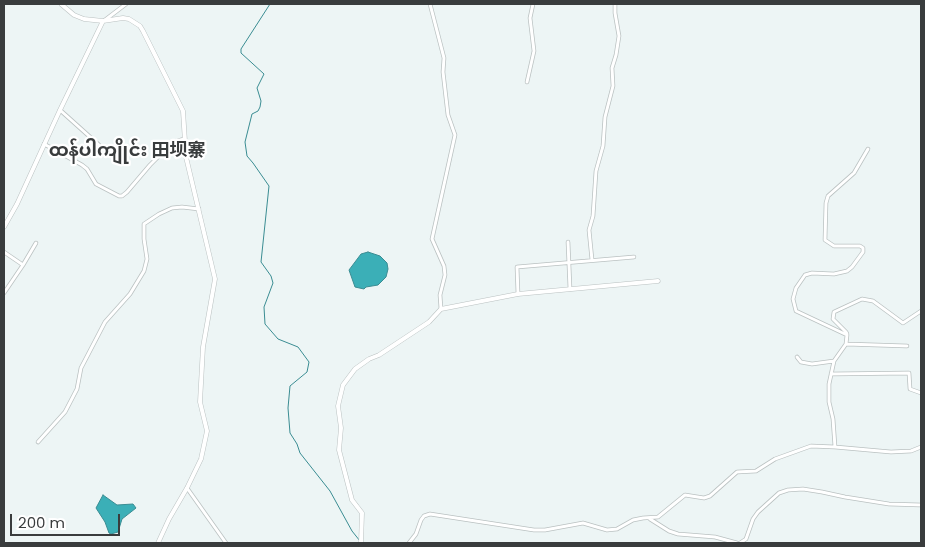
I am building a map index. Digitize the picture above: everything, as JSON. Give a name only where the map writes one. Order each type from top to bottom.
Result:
[{"type":"main road","points":[[61,4],[74,15],[84,19],[103,21],[123,18],[130,19],[140,26],[183,111],[186,158],[215,279],[203,348],[200,402],[207,431],[201,459],[158,543]]},
{"type":"main road","points":[[4,227],[17,204],[103,21]]},
{"type":"main road","points":[[360,542],[362,513],[352,500],[339,450],[341,428],[338,406],[343,385],[355,369],[430,322],[441,309],[518,294],[658,281]]},
{"type":"street","points":[[103,21],[126,4]]},
{"type":"street","points":[[430,4],[444,58],[448,115],[455,135],[432,239],[444,266],[445,274],[440,295],[441,309]]},
{"type":"street","points":[[527,82],[534,51],[530,18],[533,4]]},
{"type":"street","points":[[592,260],[589,230],[594,216],[596,171],[603,146],[605,117],[613,86],[612,68],[619,36],[615,4]]},
{"type":"street","points":[[60,110],[99,145]]},
{"type":"street","points":[[44,144],[82,165],[87,169],[96,184],[122,196],[172,143],[184,139]]},
{"type":"street","points":[[847,335],[796,311],[793,299],[796,288],[805,275],[812,273],[834,274],[847,271],[863,252],[863,248],[860,246],[834,246],[825,240],[826,203],[828,196],[854,173],[868,149]]},
{"type":"street","points":[[38,442],[65,412],[77,389],[81,368],[105,322],[130,294],[144,271],[147,258],[144,224],[172,208],[199,209]]},
{"type":"street","points":[[568,242],[570,289]]},
{"type":"street","points":[[4,292],[24,265],[36,243]]},
{"type":"street","points":[[4,252],[24,265]]},
{"type":"street","points":[[518,294],[517,267],[634,257]]},
{"type":"street","points":[[835,447],[833,419],[828,402],[831,374],[834,361],[846,344],[847,335],[832,319],[834,312],[862,299],[873,300],[903,323],[921,311]]},
{"type":"street","points":[[846,344],[907,346]]},
{"type":"street","points":[[797,357],[801,362],[812,364],[834,361]]},
{"type":"street","points":[[831,374],[909,373],[910,389],[921,393]]},
{"type":"street","points":[[409,543],[416,534],[421,520],[424,516],[430,514],[496,525],[545,530],[583,523],[607,530],[617,529],[633,520],[658,517],[686,494],[704,498],[710,496],[737,472],[756,470],[775,459],[811,446],[891,452],[911,451],[921,447]]},
{"type":"street","points":[[187,488],[226,543]]},
{"type":"street","points":[[650,519],[669,531],[678,534],[715,537],[739,543],[746,539],[753,519],[758,512],[779,493],[788,490],[813,490],[889,504],[921,505]]},
{"type":"water","points":[[368,252],[380,256],[387,263],[386,277],[378,285],[364,289],[355,287],[349,270],[361,254]]},
{"type":"water","points":[[103,495],[117,505],[133,504],[136,508],[122,519],[118,532],[109,533],[105,522],[96,508]]},
{"type":"waterway","points":[[270,4],[241,49],[241,53],[264,74],[257,88],[261,101],[260,107],[258,111],[252,114],[245,142],[247,156],[269,186],[261,262],[271,276],[273,283],[264,307],[265,324],[278,339],[298,347],[309,362],[307,372],[290,386],[288,408],[290,433],[300,453],[330,491],[352,531],[360,541]]},
{"type":"district","name":"ထန်ပါကျိုင်း 田坝寨","points":[[127,151]]}]
